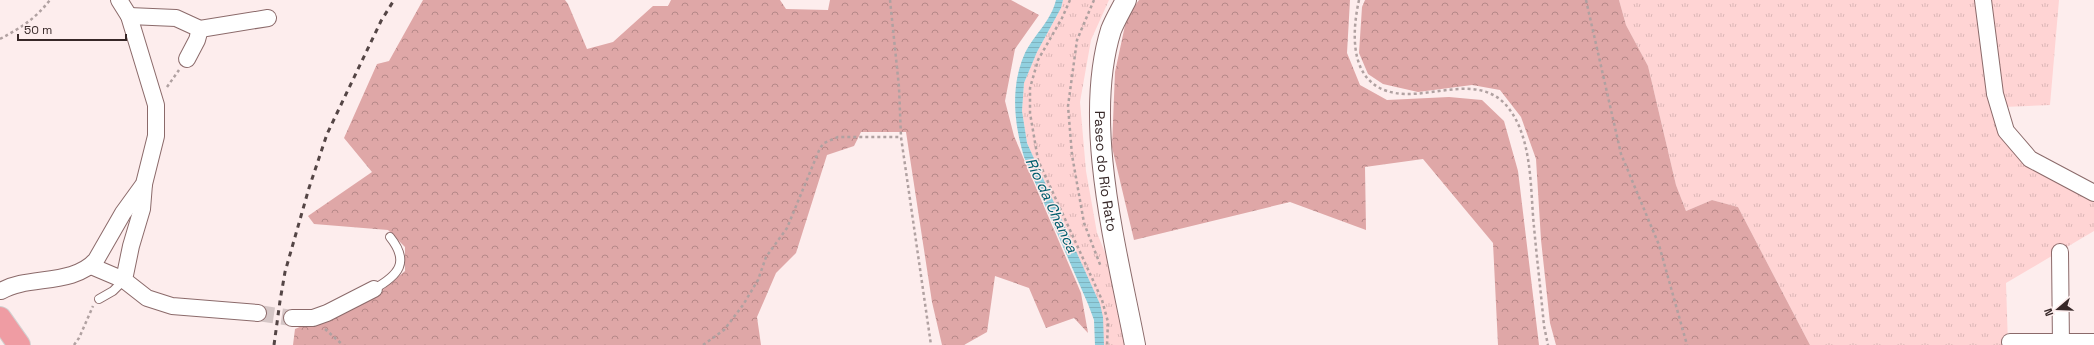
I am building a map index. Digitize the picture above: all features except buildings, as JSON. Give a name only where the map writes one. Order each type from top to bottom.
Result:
[{"type":"main road","points":[[0,318],[20,345]]},
{"type":"street","points":[[119,0],[129,16],[156,105],[156,136],[144,184],[142,209],[131,246],[124,280]]},
{"type":"street","name":"Paseo do Río Rato","points":[[1126,0],[1112,29],[1102,72],[1099,122],[1108,205],[1135,345]]},
{"type":"street","points":[[1983,0],[1995,94],[2006,130],[2030,159],[2094,193]]},
{"type":"street","points":[[129,16],[176,18],[200,30],[268,18]]},
{"type":"street","points":[[187,59],[197,40],[200,30]]},
{"type":"street","points":[[2,291],[21,283],[46,281],[84,270],[91,266],[123,213],[144,184]]},
{"type":"street","points":[[2060,252],[2061,344]]},
{"type":"street","points":[[91,266],[124,280],[147,298],[172,306],[258,313]]},
{"type":"street","points":[[292,318],[313,318],[334,310],[374,289]]},
{"type":"street","points":[[2010,342],[2061,344],[2094,342]]},
{"type":"lane","points":[[374,289],[397,273],[402,260],[396,245],[390,237]]},
{"type":"lane","points":[[99,299],[113,292],[124,280]]},
{"type":"path","points":[[0,39],[26,25],[37,17],[50,0]]},
{"type":"path","points":[[890,0],[899,87],[901,137],[931,345]]},
{"type":"path","points":[[1070,0],[1062,18],[1038,60],[1030,88],[1030,113],[1038,160],[1102,300],[1108,322],[1107,345]]},
{"type":"path","points":[[1359,0],[1355,50],[1365,78],[1376,87],[1404,94],[1465,89],[1488,92],[1505,104],[1514,115],[1525,145],[1544,326],[1548,345]]},
{"type":"path","points":[[1586,0],[1621,154],[1659,245],[1687,345]]},
{"type":"path","points":[[156,105],[187,59]]},
{"type":"path","points":[[703,345],[724,330],[743,306],[758,280],[766,256],[787,228],[820,148],[824,143],[838,137],[901,137]]},
{"type":"path","points":[[74,345],[79,338],[93,306],[99,299]]},
{"type":"path","points":[[313,318],[343,345]]},
{"type":"green space","points":[[423,0],[565,0],[587,49],[613,42],[653,6],[668,6],[671,0],[780,0],[786,9],[828,10],[830,0],[1011,0],[1039,15],[1015,49],[1005,101],[1014,136],[1081,293],[1088,333],[1074,318],[1046,328],[1029,288],[995,276],[987,332],[964,345],[942,345],[932,302],[906,132],[861,132],[854,146],[827,155],[796,253],[776,273],[757,317],[761,345],[293,345],[295,329],[379,293],[405,271],[405,247],[388,230],[314,224],[308,216],[372,172],[344,138],[377,64],[389,61]]},
{"type":"green space","points":[[1063,0],[1109,0],[1091,40],[1080,102],[1086,171],[1097,233],[1111,267],[1126,345],[1104,345],[1100,304],[1027,143],[1022,111],[1024,83],[1037,52],[1061,8]]},
{"type":"green space","points":[[1139,0],[1350,0],[1347,53],[1360,85],[1387,100],[1449,97],[1482,100],[1504,121],[1518,171],[1539,345],[1498,345],[1493,243],[1423,159],[1365,167],[1366,230],[1290,202],[1134,240],[1112,147],[1115,72],[1127,16]]},
{"type":"green space","points":[[1365,0],[1619,0],[1626,25],[1648,66],[1676,185],[1686,211],[1712,200],[1738,207],[1810,345],[1556,345],[1550,323],[1541,240],[1536,159],[1521,117],[1500,90],[1472,85],[1418,92],[1383,84],[1368,74],[1359,53],[1362,7]]},
{"type":"green space","points":[[1619,0],[1978,0],[1996,120],[2039,173],[2094,202],[2094,231],[2006,283],[2008,345],[1810,345],[1738,207],[1712,200],[1686,211],[1676,185],[1648,66],[1626,25]]},
{"type":"green space","points":[[1988,0],[2059,0],[2050,105],[2004,107]]},
{"type":"water","name":"Río da Chanca","points":[[1056,0],[1063,0],[1061,8],[1037,52],[1024,83],[1022,111],[1027,143],[1100,304],[1103,317],[1104,345],[1095,345],[1094,320],[1024,157],[1016,118],[1015,92],[1020,66],[1029,46],[1054,8]]},
{"type":"tunnel","points":[[258,313],[292,318]]},
{"type":"railway","points":[[274,345],[285,272],[309,188],[327,134],[381,21],[394,0]]}]
